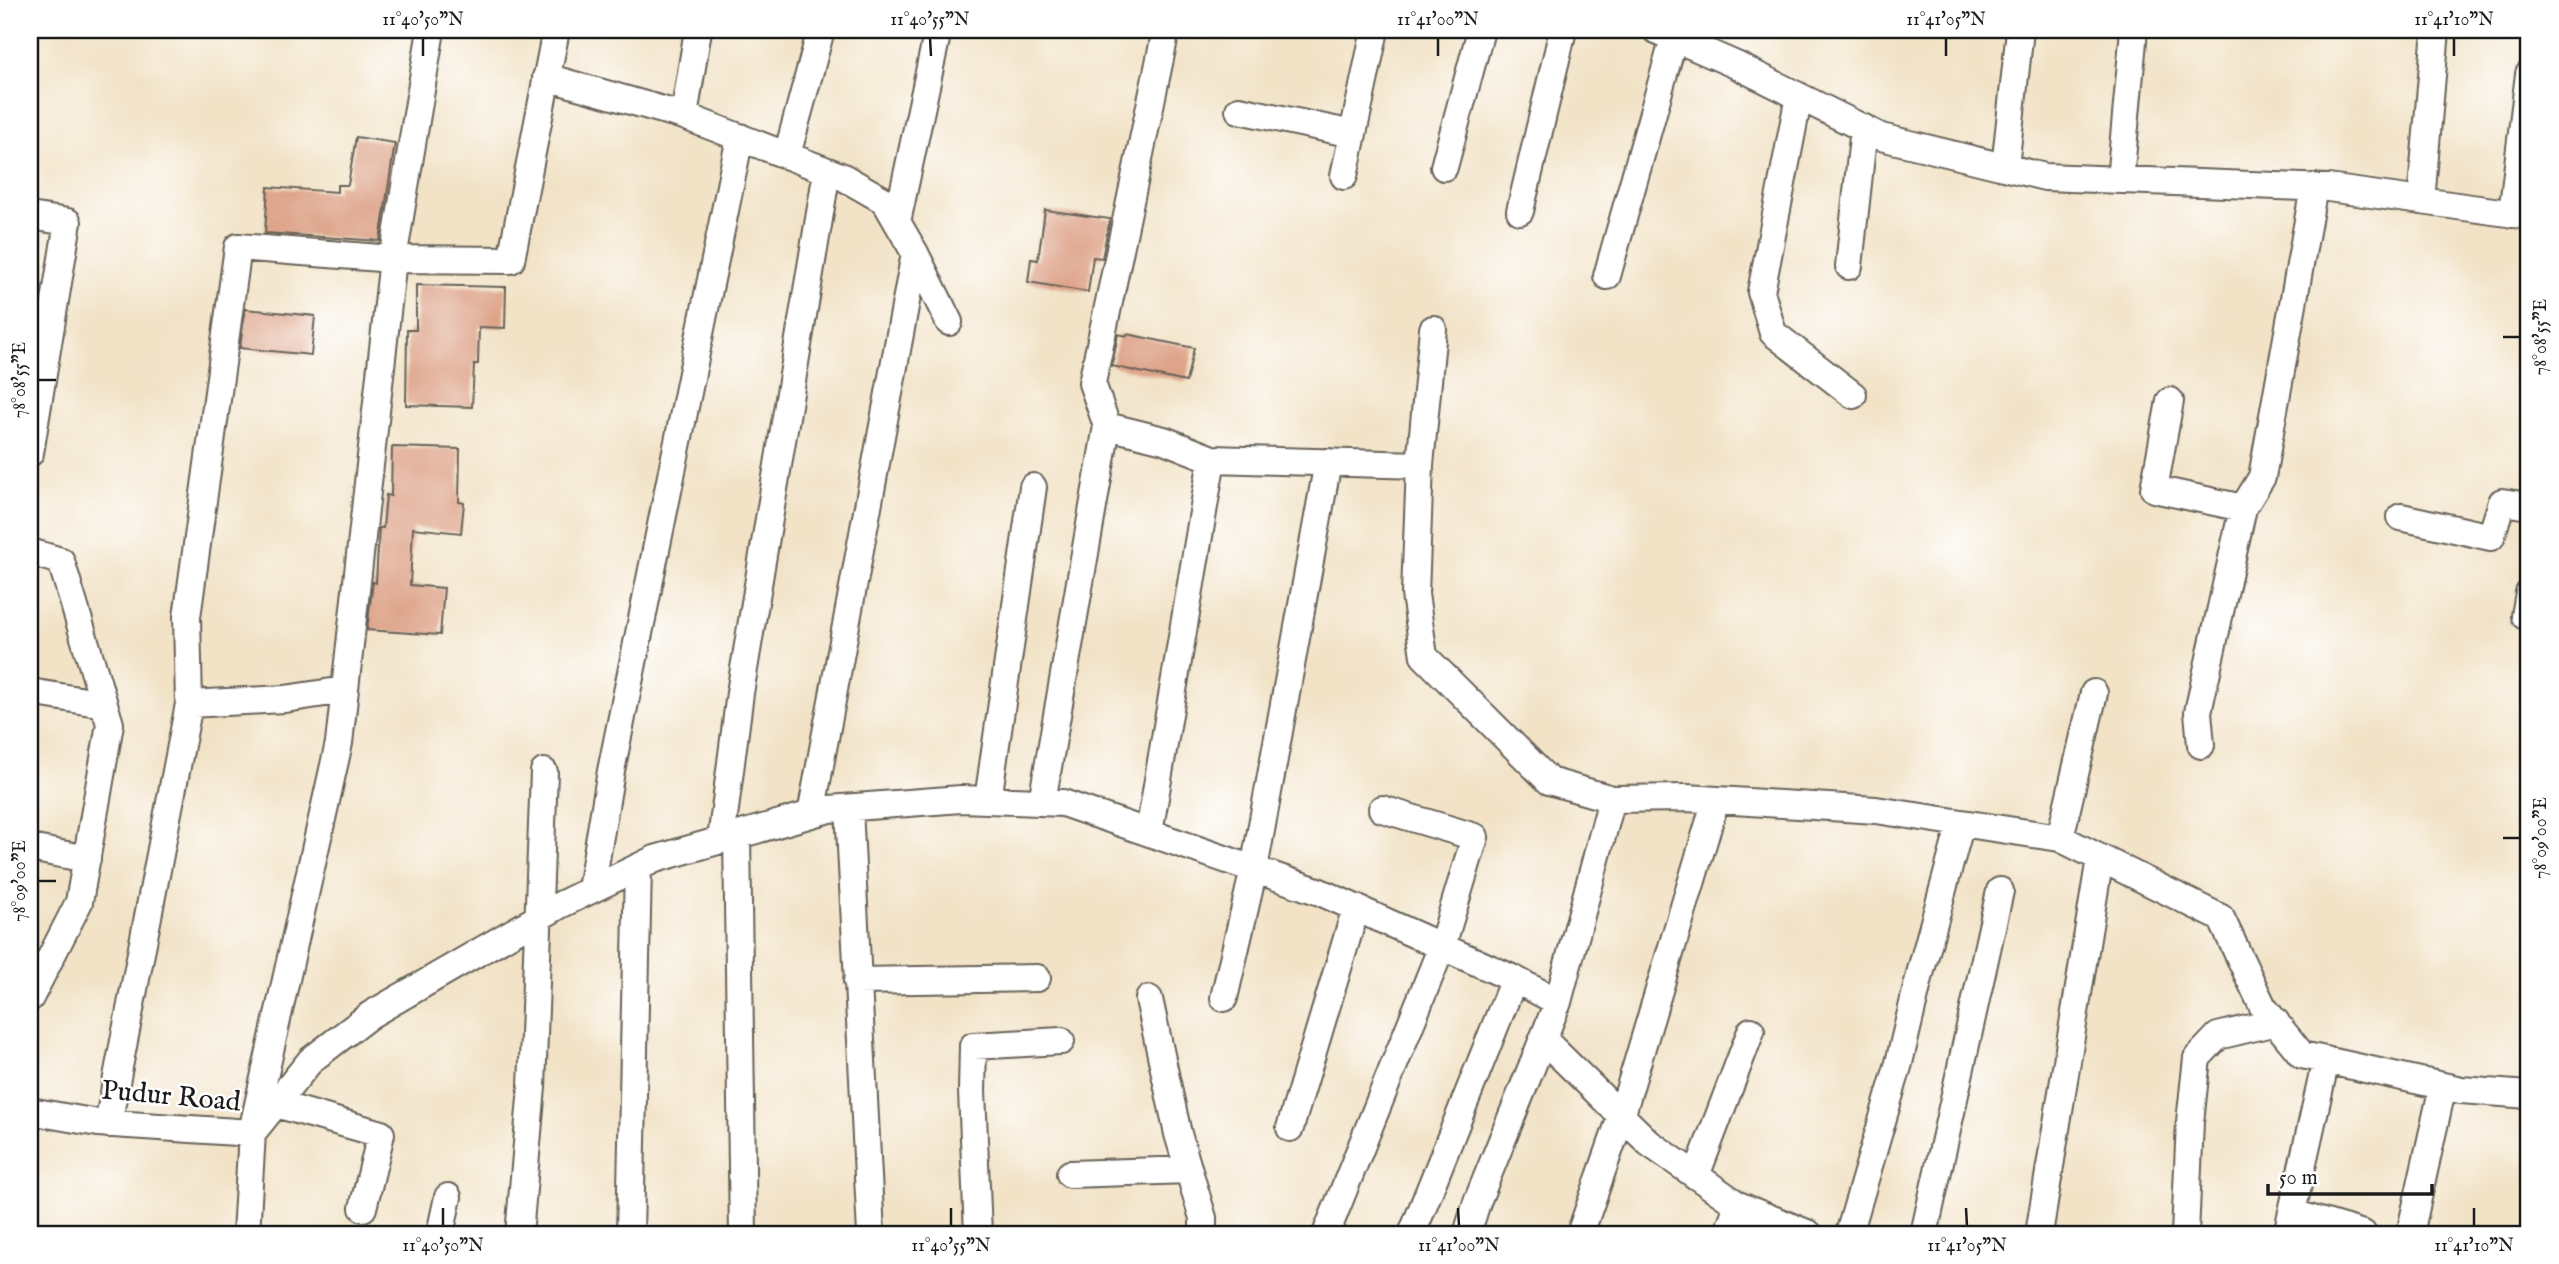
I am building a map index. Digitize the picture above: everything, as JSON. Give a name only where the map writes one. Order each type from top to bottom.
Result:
[{"type":"street","points":[[252,1133],[339,743],[393,258],[431,30]]},
{"type":"street","points":[[108,1124],[189,704],[187,617],[238,247],[393,258],[511,260],[556,30]]},
{"type":"street","points":[[684,116],[698,30]]},
{"type":"street","points":[[787,155],[821,30]]},
{"type":"street","points":[[897,222],[938,30]]},
{"type":"street","points":[[1042,803],[1107,426],[1092,383],[1166,30]]},
{"type":"street","points":[[1344,176],[1375,30]]},
{"type":"street","points":[[1444,167],[1481,30]]},
{"type":"street","points":[[1520,211],[1563,30]]},
{"type":"street","points":[[2005,167],[2020,30]]},
{"type":"street","points":[[2120,180],[2134,30]]},
{"type":"street","points":[[2421,201],[2436,30]]},
{"type":"street","points":[[1607,276],[1680,36],[1881,137],[2045,177],[2314,187],[2521,215],[2529,74]]},
{"type":"street","points":[[546,78],[684,116],[843,177],[886,201],[949,322]]},
{"type":"street","points":[[1799,96],[1761,292],[1773,333],[1853,395]]},
{"type":"street","points":[[1239,110],[1353,134]]},
{"type":"street","points":[[1849,265],[1864,128]]},
{"type":"street","points":[[592,889],[611,771],[740,137]]},
{"type":"street","points":[[743,1234],[729,838],[740,693],[827,171]]},
{"type":"street","points":[[2201,745],[2199,712],[2243,508],[2262,477],[2314,187]]},
{"type":"street","points":[[30,216],[68,222],[30,453]]},
{"type":"street","points":[[811,814],[915,253]]},
{"type":"street","points":[[1433,329],[1420,465],[1415,594],[1424,656],[1549,781],[1612,799],[1687,798],[1875,810],[2060,838],[2221,918],[2263,1007],[2302,1055],[2461,1090],[2529,1095]]},
{"type":"street","points":[[2170,401],[2154,489],[2243,508]]},
{"type":"street","points":[[1107,426],[1164,440],[1212,459],[1420,465]]},
{"type":"street","points":[[1149,833],[1212,459]]},
{"type":"street","points":[[1224,998],[1254,869],[1328,462]]},
{"type":"street","points":[[988,800],[1033,487]]},
{"type":"street","points":[[2400,517],[2491,537],[2502,502],[2529,506]]},
{"type":"street","points":[[30,552],[61,561],[110,724],[79,902],[30,998]]},
{"type":"street","points":[[189,704],[285,699],[345,690]]},
{"type":"street","points":[[30,692],[104,704]]},
{"type":"street","points":[[2060,838],[2094,693]]},
{"type":"street","points":[[519,1234],[532,1087],[544,772]]},
{"type":"street","points":[[252,1133],[311,1060],[370,1015],[540,916],[655,859],[811,814],[849,808],[961,799],[1063,803],[1320,892],[1514,979],[1558,1002]]},
{"type":"street","points":[[1467,1234],[1477,1202],[1558,1002],[1612,799]]},
{"type":"street","points":[[1580,1234],[1621,1117],[1716,800]]},
{"type":"street","points":[[849,808],[871,1234]]},
{"type":"street","points":[[1326,1234],[1442,946],[1475,837],[1382,809]]},
{"type":"street","points":[[1849,1234],[1899,1063],[1961,823]]},
{"type":"street","points":[[30,848],[87,859]]},
{"type":"street","points":[[2039,1234],[2100,858]]},
{"type":"street","points":[[630,1234],[638,867]]},
{"type":"street","points":[[1924,1234],[2000,891]]},
{"type":"street","points":[[1290,1128],[1356,908]]},
{"type":"street","points":[[857,981],[1037,978]]},
{"type":"street","points":[[1412,1234],[1514,979]]},
{"type":"street","points":[[1149,999],[1178,1134],[1203,1218],[1203,1234]]},
{"type":"street","points":[[2185,1234],[2190,1122],[2197,1058],[2218,1036],[2276,1022]]},
{"type":"street","points":[[1696,1175],[1751,1031]]},
{"type":"street","points":[[1543,1040],[1649,1143],[1738,1205],[1809,1234]]},
{"type":"street","points":[[978,1234],[972,1091],[973,1046],[1061,1041]]},
{"type":"street","points":[[2326,1060],[2289,1224],[2363,1234]]},
{"type":"street","points":[[2410,1234],[2443,1086]]},
{"type":"street","points":[[276,1104],[381,1134],[363,1208]]},
{"type":"street","name":"Pudur Road","points":[[30,1111],[108,1124],[252,1133],[246,1234]]},
{"type":"street","points":[[1070,1174],[1189,1170]]},
{"type":"street","points":[[440,1234],[448,1197]]},
{"type":"street","points":[[1727,1234],[1738,1205]]},
{"type":"building","points":[[356,137],[395,143],[380,241],[265,233],[268,187],[337,192],[337,185],[348,185]]},
{"type":"building","points":[[1045,210],[1110,219],[1102,258],[1093,257],[1088,292],[1028,282],[1031,259],[1038,260]]},
{"type":"building","points":[[416,285],[506,287],[505,328],[479,327],[478,364],[474,364],[472,407],[406,405],[407,330],[416,330]]},
{"type":"building","points":[[245,309],[315,316],[311,355],[240,348]]},
{"type":"building","points":[[1118,334],[1194,348],[1186,382],[1112,366]]},
{"type":"building","points":[[392,447],[460,449],[459,502],[464,503],[461,533],[413,528],[410,585],[444,588],[440,635],[367,630],[373,582],[376,583],[379,528],[383,528],[386,495],[391,496]]}]
